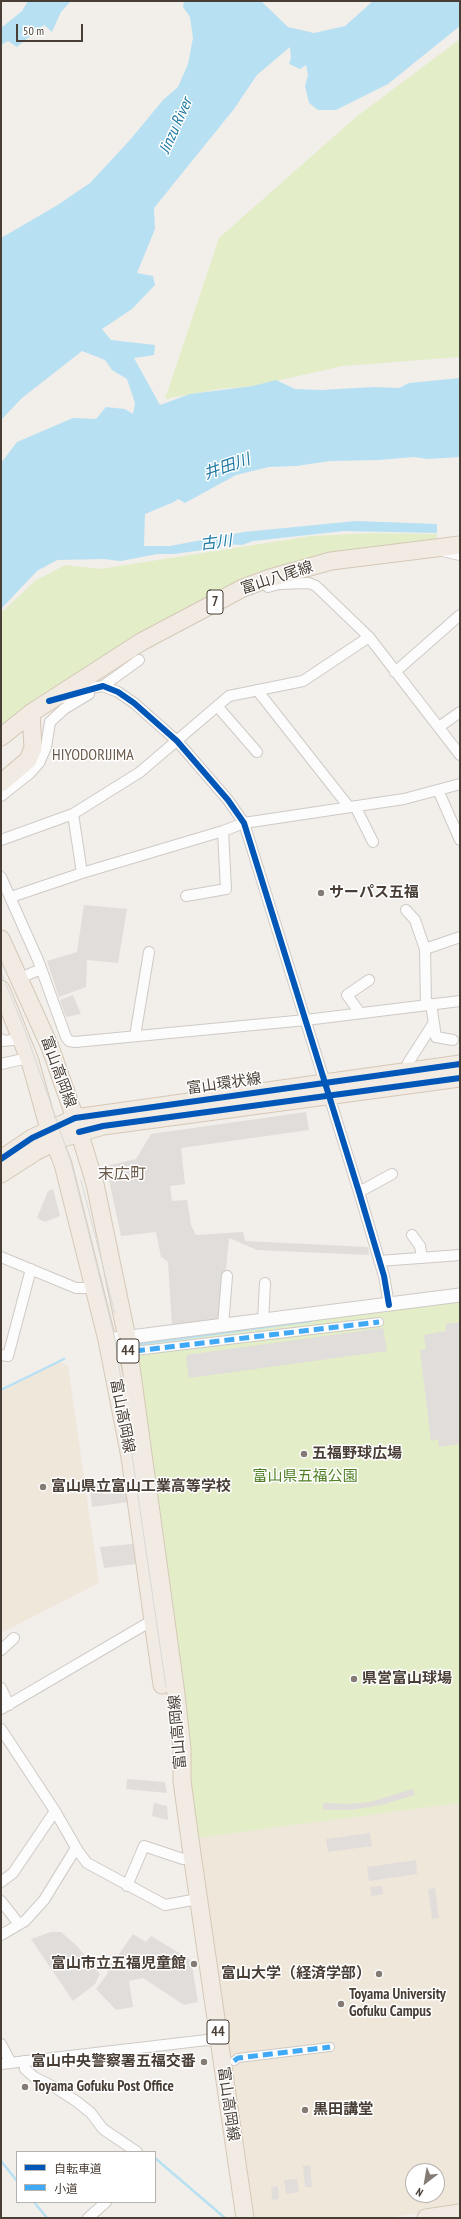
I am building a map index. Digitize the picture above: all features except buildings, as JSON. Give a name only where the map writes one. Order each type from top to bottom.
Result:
[{"type":"main road","name":"富山八尾線","points":[[1,737],[31,713],[141,642],[243,588],[270,578],[331,561],[434,550],[460,545]]},
{"type":"main road","points":[[1,783],[28,760],[33,748],[31,713]]},
{"type":"main road","name":"富山高岡線","points":[[1,939],[50,1047],[77,1125],[95,1184],[131,1345],[176,1694],[182,1749],[182,1781]]},
{"type":"main road","name":"富山高岡線","points":[[1,989],[22,1039],[52,1136],[63,1164],[107,1340],[130,1457],[164,1696],[182,1781]]},
{"type":"main road","name":"富山環状線","points":[[328,1089],[408,1071],[460,1064]]},
{"type":"main road","name":"富山環状線","points":[[1,1159],[32,1138],[52,1136],[77,1125],[328,1089],[460,1078]]},
{"type":"main road","name":"富山環状線","points":[[1,1174],[35,1152],[52,1136]]},
{"type":"main road","name":"44","points":[[182,1781],[191,1852]]},
{"type":"main road","name":"富山高岡線","points":[[191,1852],[245,2218]]},
{"type":"main road","points":[[426,2218],[460,2213]]},
{"type":"street","points":[[434,550],[460,555]]},
{"type":"street","points":[[243,588],[309,583],[316,586],[369,637],[460,755]]},
{"type":"street","points":[[396,672],[460,615]]},
{"type":"street","points":[[1,840],[73,814],[140,772],[230,696],[303,681],[369,637]]},
{"type":"street","points":[[1,796],[30,773],[39,763],[46,747],[50,722],[99,686],[139,660]]},
{"type":"street","points":[[49,701],[99,686],[118,692],[134,703],[177,741],[228,800],[244,823],[359,1192],[379,1261],[389,1305]]},
{"type":"street","points":[[257,690],[352,806],[373,842]]},
{"type":"street","points":[[217,706],[257,752]]},
{"type":"street","points":[[439,728],[460,712]]},
{"type":"street","points":[[11,897],[82,873],[223,831],[244,823],[404,799],[460,784]]},
{"type":"street","points":[[438,790],[460,840]]},
{"type":"street","points":[[73,814],[82,873]]},
{"type":"street","points":[[186,896],[226,889],[223,831]]},
{"type":"street","points":[[1,877],[41,969],[66,1038],[69,1041],[306,1020],[460,1001]]},
{"type":"street","points":[[406,910],[415,920],[425,949],[429,1004],[436,1037],[453,1040]]},
{"type":"street","points":[[425,949],[460,937]]},
{"type":"street","points":[[135,1036],[149,952]]},
{"type":"street","points":[[20,978],[41,969]]},
{"type":"street","points":[[360,1013],[347,995],[369,980]]},
{"type":"street","points":[[408,1071],[408,1063],[433,1024]]},
{"type":"street","points":[[1,1040],[22,1039]]},
{"type":"street","points":[[1,1064],[28,1058]]},
{"type":"street","points":[[359,1192],[392,1174]]},
{"type":"street","points":[[412,1235],[420,1246],[422,1258]]},
{"type":"street","points":[[379,1261],[460,1255]]},
{"type":"street","points":[[1,1257],[76,1288],[95,1288]]},
{"type":"street","points":[[1,1356],[8,1356],[31,1269]]},
{"type":"street","points":[[224,1326],[227,1276]]},
{"type":"street","points":[[264,1321],[265,1283]]},
{"type":"street","points":[[131,1345],[224,1326],[460,1295]]},
{"type":"street","points":[[107,1340],[131,1345],[379,1322]]},
{"type":"street","points":[[1,1688],[5,1707],[153,1620]]},
{"type":"street","points":[[1,1650],[14,1638]]},
{"type":"street","points":[[1,1729],[55,1810],[76,1848],[87,1863],[127,1886],[165,1905],[198,1899]]},
{"type":"street","points":[[1,1882],[13,1873],[55,1810]]},
{"type":"street","points":[[127,1886],[144,1846],[183,1859],[191,1852]]},
{"type":"street","points":[[1,1935],[25,1921],[44,1900],[76,1848]]},
{"type":"street","points":[[1,1901],[19,1924]]},
{"type":"street","points":[[1,2044],[6,2064],[207,2040],[220,2043]]},
{"type":"street","points":[[234,2061],[238,2058],[330,2048]]},
{"type":"street","points":[[24,2061],[25,2069],[34,2077],[56,2088],[76,2101],[91,2113],[103,2129],[136,2151]]},
{"type":"street","points":[[88,2218],[105,2203]]},
{"type":"shaded area","points":[[84,905],[127,909],[118,963],[87,960],[86,987],[59,997],[47,961],[77,952]]},
{"type":"shaded area","points":[[73,995],[81,1014],[66,1017],[60,1000]]},
{"type":"shaded area","points":[[306,1112],[309,1130],[181,1148],[185,1184],[170,1186],[172,1201],[187,1200],[191,1225],[196,1235],[243,1232],[245,1241],[368,1247],[369,1255],[257,1250],[229,1238],[221,1320],[172,1325],[168,1262],[161,1257],[156,1232],[121,1236],[106,1166],[136,1159],[151,1134]]},
{"type":"shaded area","points":[[53,1189],[60,1216],[45,1222],[37,1218],[48,1191]]},
{"type":"shaded area","points":[[460,1322],[460,1444],[439,1447],[438,1439],[431,1441],[420,1350],[426,1349],[424,1335],[446,1331],[446,1324]]},
{"type":"shaded area","points":[[383,1328],[387,1351],[189,1378],[186,1355]]},
{"type":"shaded area","name":"富山県立富山工業高等学校","points":[[59,1361],[68,1366],[99,1583],[1,1633],[1,1392]]},
{"type":"shaded area","points":[[90,1485],[101,1485],[103,1494],[126,1492],[128,1502],[92,1507]]},
{"type":"shaded area","points":[[133,1544],[136,1564],[104,1568],[100,1547]]},
{"type":"shaded area","points":[[127,1779],[165,1782],[167,1793],[126,1789]]},
{"type":"shaded area","points":[[413,1789],[415,1795],[381,1805],[351,1810],[323,1810],[323,1803],[350,1804],[370,1802]]},
{"type":"shaded area","points":[[154,1803],[167,1806],[168,1820],[152,1816]]},
{"type":"shaded area","name":"Toyama University Gofuku Campus","points":[[460,1803],[460,2207],[386,2218],[254,2218],[197,1838]]},
{"type":"shaded area","points":[[370,1833],[372,1846],[328,1852],[326,1839]]},
{"type":"shaded area","points":[[416,1860],[417,1874],[369,1881],[367,1867]]},
{"type":"shaded area","points":[[382,1886],[383,1894],[371,1896],[370,1887]]},
{"type":"shaded area","points":[[435,1888],[439,1918],[432,1919],[428,1889]]},
{"type":"shaded area","points":[[51,1932],[61,1932],[77,1946],[100,1974],[95,1984],[73,2001],[31,1939]]},
{"type":"shaded area","points":[[133,1934],[146,1942],[151,1936],[191,1960],[198,2002],[184,2005],[143,1978],[129,1981],[133,2007],[116,2010],[96,1989],[108,1973],[106,1968],[115,1960]]},
{"type":"shaded area","points":[[310,2165],[312,2187],[305,2187],[303,2166]]},
{"type":"shaded area","points":[[297,2179],[299,2192],[286,2194],[284,2180]]},
{"type":"shaded area","points":[[278,2186],[279,2199],[272,2200],[271,2187]]},
{"type":"green space","points":[[460,39],[460,357],[343,366],[253,386],[219,389],[165,399],[219,238],[356,117]]},
{"type":"green space","points":[[372,533],[437,534],[437,543],[242,583],[1,728],[1,613],[35,581],[65,565],[100,569],[312,536]]},
{"type":"green space","name":"富山県五福公園","points":[[460,1302],[460,1803],[197,1838],[136,1341]]},
{"type":"water","points":[[28,1],[71,1],[61,12],[52,32],[44,25],[17,47],[8,41],[1,45],[1,28],[22,11]]},
{"type":"water","points":[[184,1],[261,1],[288,27],[314,33],[345,26],[373,1],[460,1],[460,26],[388,84],[336,110],[318,110],[309,103],[305,86],[308,75],[306,65],[300,69],[289,64],[291,58],[290,47],[257,75],[234,109],[154,208],[155,229],[137,273],[153,276],[155,285],[132,309],[102,329],[111,340],[155,345],[154,355],[134,358],[160,405],[190,394],[253,386],[276,380],[295,389],[321,390],[374,387],[399,388],[409,383],[460,378],[460,457],[428,459],[414,457],[379,460],[330,461],[296,466],[269,467],[236,475],[185,503],[178,499],[145,514],[144,546],[170,546],[244,532],[356,521],[437,524],[437,533],[344,531],[253,541],[242,545],[223,544],[210,549],[174,554],[157,554],[121,561],[103,559],[57,560],[37,571],[1,609],[1,463],[17,442],[73,418],[96,419],[106,407],[125,409],[133,414],[135,403],[127,379],[112,370],[105,360],[82,351],[22,398],[1,420],[1,238],[56,206],[90,183],[130,140],[163,100],[178,87],[188,64],[193,38],[190,17],[183,7]]},
{"type":"waterway","points":[[140,1344],[311,1321]]},
{"type":"waterway","points":[[1,1390],[64,1359]]},
{"type":"waterway","points":[[119,2134],[136,2146]]},
{"type":"waterway","points":[[156,2159],[225,2218]]},
{"type":"waterway","points":[[1,2161],[16,2180]]},
{"type":"waterway","points":[[35,2203],[47,2218]]},
{"type":"tram line","points":[[1,961],[7,975]]},
{"type":"tram line","points":[[1,972],[26,1033],[71,1162],[115,1339],[166,1687]]},
{"type":"tram line","points":[[81,1180],[115,1314]]},
{"type":"marked path","points":[[135,1351],[379,1322]]},
{"type":"marked path","points":[[234,2061],[238,2058],[330,2047]]},
{"type":"cycle path","points":[[49,701],[103,686],[118,692],[134,703],[177,741],[228,800],[244,823],[359,1192],[384,1276],[389,1305]]},
{"type":"cycle path","points":[[1,1159],[32,1138],[75,1118],[460,1064]]},
{"type":"cycle path","points":[[79,1132],[103,1126],[460,1078]]},
{"type":"place","name":"サーパス五福","points":[[321,893]]},
{"type":"place","name":"五福野球広場","points":[[304,1454]]},
{"type":"place","name":"富山県立富山工業高等学校","points":[[43,1487]]},
{"type":"place","name":"県営富山球場","points":[[354,1679]]},
{"type":"place","name":"富山市立五福児童館","points":[[194,1964]]},
{"type":"place","name":"富山大学（経済学部）","points":[[379,1974]]},
{"type":"place","name":"Toyama University Gofuku Campus","points":[[341,2004]]},
{"type":"place","name":"富山中央警察署五福交番","points":[[204,2062]]},
{"type":"place","name":"Toyama Gofuku Post Office","points":[[25,2087]]},
{"type":"place","name":"黒田講堂","points":[[305,2110]]},
{"type":"district","name":"HIYODORIJIMA","points":[[93,755]]},
{"type":"district","name":"末広町","points":[[122,1174]]},
{"type":"water label","name":"Jinzu River","points":[[176,126]]},
{"type":"water label","name":"井田川","points":[[227,467]]},
{"type":"water label","name":"古川","points":[[216,543]]}]
